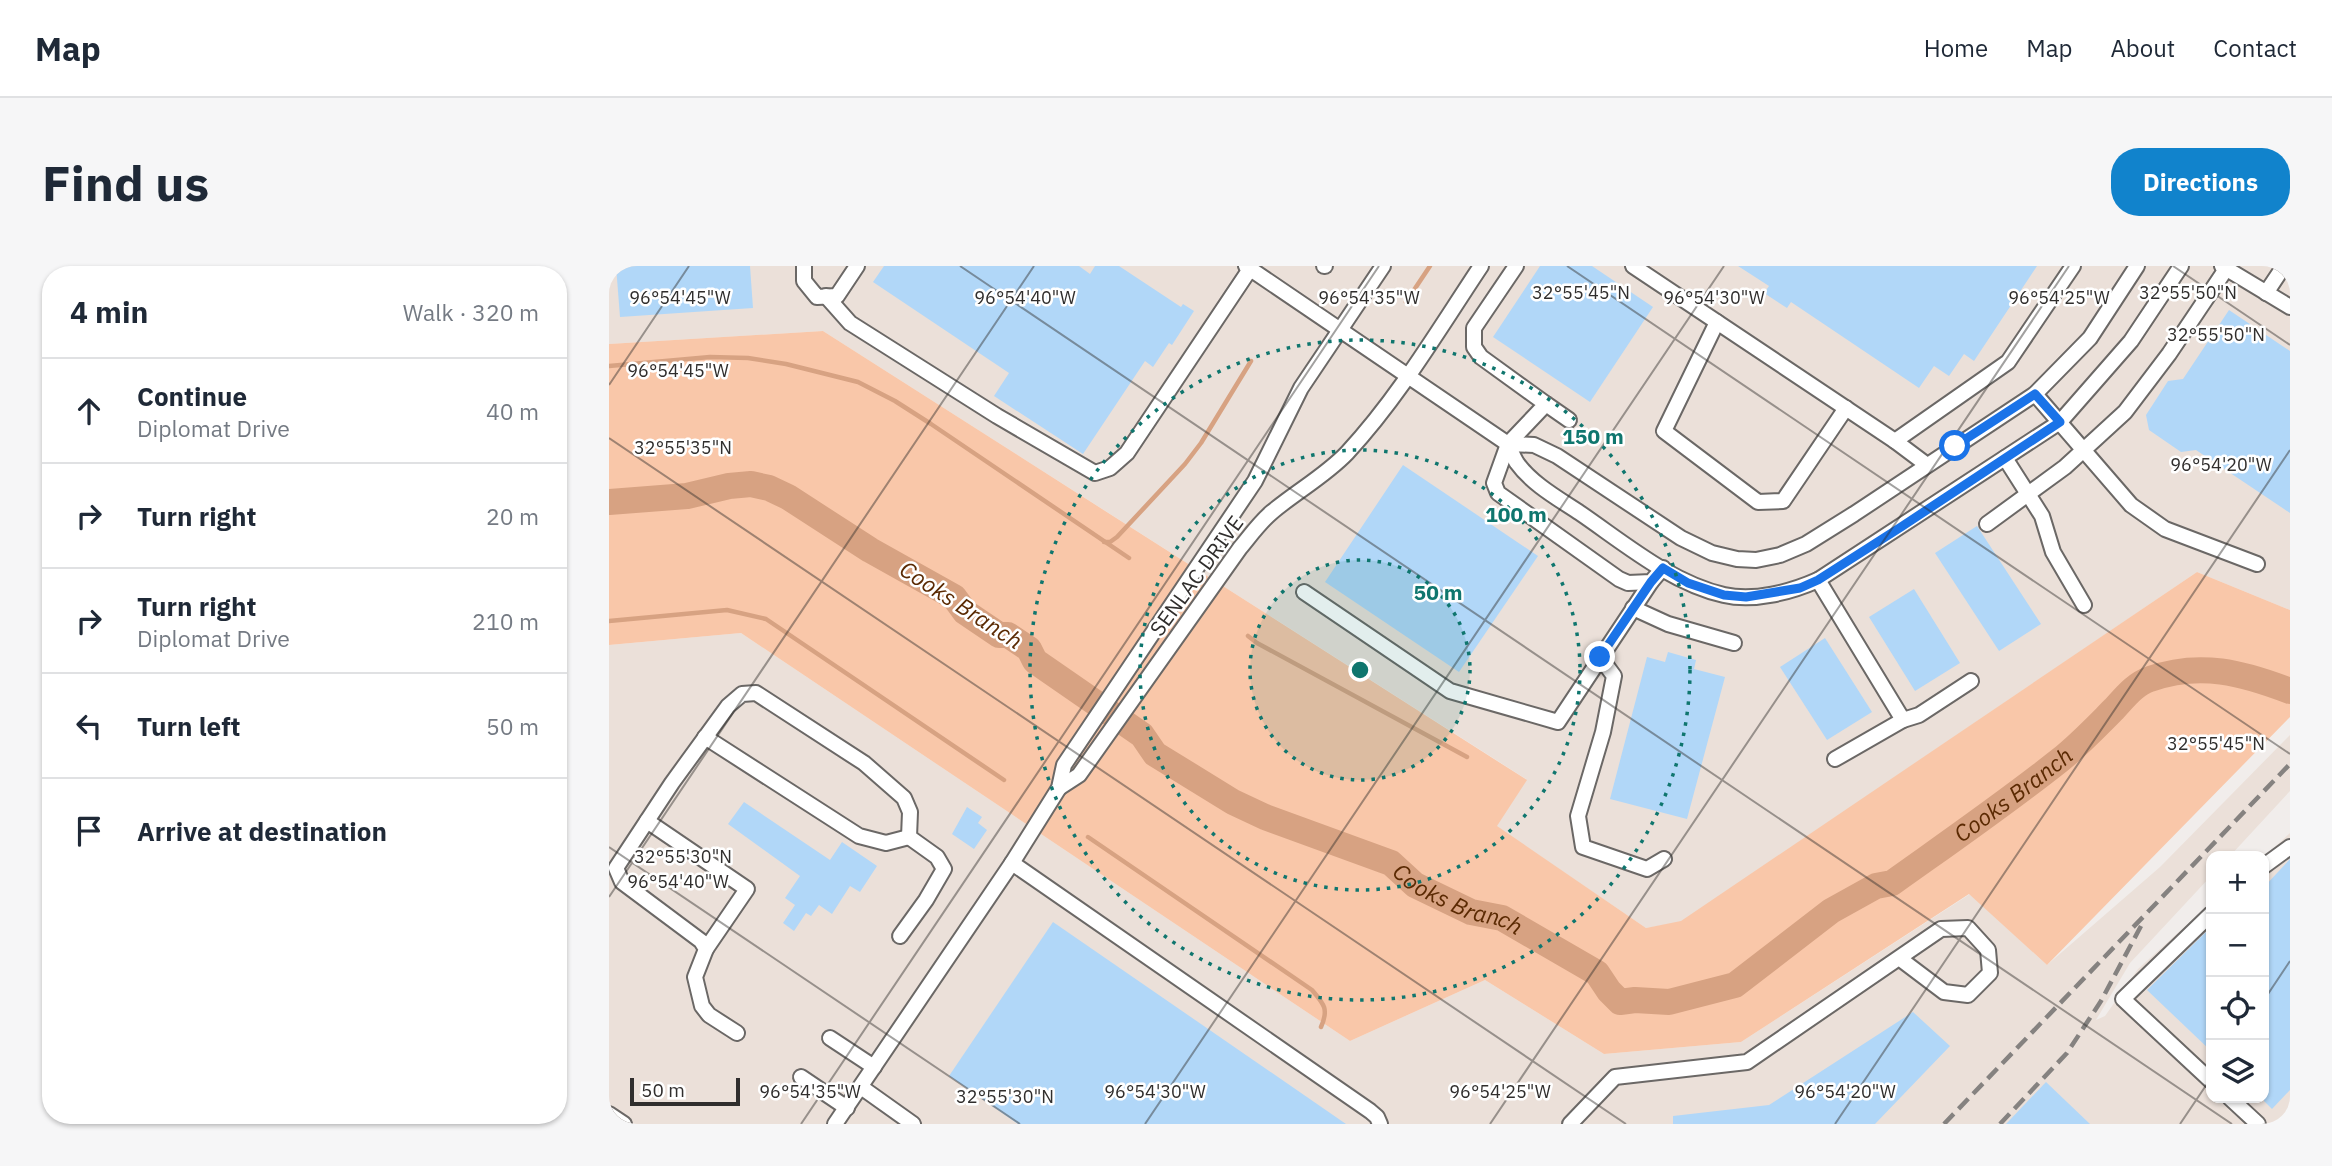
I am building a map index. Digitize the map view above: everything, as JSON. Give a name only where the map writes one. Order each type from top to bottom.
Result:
[{"type":"street","points":[[804,266],[804,281],[817,296],[837,296],[857,266]]},
{"type":"street","name":"SENLAC DRIVE","points":[[835,1124],[1012,863],[1059,788],[1064,765],[1255,481],[1301,388],[1383,266]]},
{"type":"street","name":"SENLAC DRIVE","points":[[1059,788],[1079,775],[1240,548],[1270,513],[1316,481],[1365,433],[1481,266]]},
{"type":"street","points":[[1516,266],[1474,328],[1474,347],[1481,357],[1569,420]]},
{"type":"street","points":[[1633,266],[1927,465]]},
{"type":"street","points":[[1895,441],[2008,362],[2073,266]]},
{"type":"street","points":[[1508,444],[1534,445],[1557,456],[1681,538],[1712,552],[1737,559],[1780,555],[1806,544],[2035,394],[2090,338],[2137,266]]},
{"type":"street","points":[[826,296],[850,323],[997,416],[1095,473],[1110,468],[1127,453],[1248,267],[1508,444],[1518,464],[1544,488],[1663,568],[1700,587],[1724,595],[1746,597],[1800,588],[1818,580],[2060,422],[2131,341],[2181,266]]},
{"type":"street","points":[[2266,293],[2284,266]]},
{"type":"street","points":[[1987,524],[2066,467],[2125,412],[2169,354],[2226,267],[2290,307]]},
{"type":"street","points":[[1717,322],[1664,430],[1758,502],[1783,501],[1846,408]]},
{"type":"street","points":[[2035,394],[2131,505],[2165,529],[2257,564]]},
{"type":"street","points":[[1546,404],[1508,444],[1494,483],[1498,493],[1619,579],[1628,583],[1651,582]]},
{"type":"street","points":[[2005,458],[2042,516],[2053,552],[2084,604]]},
{"type":"street","points":[[1304,592],[1450,691],[1558,722],[1633,608],[1663,568]]},
{"type":"street","points":[[1818,580],[1903,720]]},
{"type":"street","points":[[1633,608],[1668,624],[1734,643]]},
{"type":"street","points":[[1600,657],[1614,676],[1603,732],[1578,816],[1583,847],[1647,869],[1664,859]]},
{"type":"street","points":[[1835,759],[1903,720],[1919,715],[1971,681]]},
{"type":"street","points":[[706,949],[701,941],[622,883],[616,868],[705,737],[728,706],[742,694],[756,693],[864,763],[904,798],[910,812],[909,837]]},
{"type":"street","points":[[705,737],[859,836],[886,843],[909,837]]},
{"type":"street","points":[[647,821],[747,889],[706,949],[695,977],[702,1006],[709,1015],[737,1033]]},
{"type":"street","points":[[900,936],[944,869],[937,857],[909,837]]},
{"type":"street","points":[[2269,863],[2290,848]]},
{"type":"street","points":[[1012,863],[1370,1111],[1380,1124]]},
{"type":"street","points":[[2206,919],[2123,999],[2206,1076]]},
{"type":"street","points":[[1570,1124],[1615,1077],[1747,1062],[1941,929],[1968,928],[1988,950],[1990,973],[1968,995],[1944,992],[1899,958]]},
{"type":"street","points":[[830,1038],[874,1067]]},
{"type":"street","points":[[801,1077],[847,1108]]},
{"type":"street","points":[[861,1087],[913,1124]]},
{"type":"street","points":[[2235,1103],[2258,1124]]},
{"type":"street","points":[[609,1114],[624,1124]]},
{"type":"shaded area","points":[[609,266],[2290,266],[2290,610],[2197,572],[1681,922],[1646,928],[1496,826],[1526,779],[823,331],[609,344]]},
{"type":"shaded area","points":[[823,331],[1527,780],[1497,826],[1646,928],[1681,921],[2197,572],[2290,610],[2290,717],[2047,965],[1969,894],[1741,1042],[1604,1054],[1485,980],[1350,1041],[741,633],[609,645],[609,344]]},
{"type":"shaded area","points":[[741,633],[1350,1041],[1485,980],[1604,1054],[1741,1042],[1970,894],[2047,965],[2160,867],[2290,735],[2290,791],[2235,851],[2206,851],[2206,881],[2130,963],[2096,1020],[2105,1016],[2138,969],[2206,908],[2206,1103],[2269,1103],[2269,852],[2290,833],[2290,1124],[609,1124],[609,645]]},
{"type":"building","points":[[616,266],[750,266],[753,308],[620,317]]},
{"type":"building","points":[[884,266],[1079,266],[1090,274],[1095,266],[1119,266],[1181,307],[1183,304],[1194,311],[1172,345],[1169,343],[1153,367],[1145,361],[1083,454],[994,396],[1009,373],[873,282]]},
{"type":"building","points":[[1540,266],[1592,266],[1653,307],[1590,402],[1493,337]]},
{"type":"building","points":[[1738,266],[2037,266],[1974,361],[1964,354],[1949,376],[1934,366],[1919,388],[1791,302],[1787,308],[1764,293],[1769,286]]},
{"type":"building","points":[[2229,310],[2290,351],[2290,513],[2196,450],[2181,452],[2149,430],[2146,415],[2168,381],[2183,379]]},
{"type":"building","points":[[1403,465],[1538,556],[1459,672],[1325,582]]},
{"type":"building","points":[[1977,526],[2041,624],[1999,651],[1935,553]]},
{"type":"building","points":[[1914,589],[1960,663],[1915,691],[1869,617]]},
{"type":"building","points":[[1825,638],[1872,712],[1827,740],[1780,667]]},
{"type":"building","points":[[1668,652],[1696,660],[1694,669],[1725,677],[1687,819],[1610,799],[1647,657],[1665,662]]},
{"type":"building","points":[[744,802],[830,860],[842,842],[877,866],[860,892],[850,886],[832,914],[819,905],[811,916],[806,913],[794,931],[783,923],[795,905],[785,898],[800,876],[728,824]]},
{"type":"building","points":[[967,807],[982,817],[978,823],[987,830],[974,849],[952,834]]},
{"type":"building","points":[[2290,859],[2290,1090],[2272,1109],[2266,1103],[2269,1103],[2269,882]]},
{"type":"building","points":[[1053,922],[1346,1124],[1018,1124],[949,1076]]},
{"type":"building","points":[[2206,932],[2206,1046],[2147,990]]},
{"type":"building","points":[[1913,1012],[1950,1046],[1875,1124],[1673,1124],[1673,1116],[1769,1105]]},
{"type":"building","points":[[2046,1082],[2090,1124],[2006,1124]]},
{"type":"waterway","points":[[1406,302],[1430,266]]},
{"type":"waterway","points":[[609,366],[710,357],[748,358],[786,364],[858,382],[931,424],[1129,558]]},
{"type":"waterway","points":[[1104,542],[1110,542],[1117,537],[1185,464],[1201,443],[1251,361]]},
{"type":"waterway","name":"Cooks Branch","points":[[609,502],[687,496],[751,484],[769,488],[788,497],[870,550],[954,597],[965,612],[999,635],[1008,635],[1029,649],[1035,661],[1142,735],[1155,754],[1233,802],[1265,817],[1391,863],[1415,885],[1471,912],[1502,918],[1597,973],[1620,1002],[1669,1002],[1735,985],[1831,911],[1876,886],[1892,883],[2019,792],[2074,748],[2131,691],[2145,681],[2168,674],[2204,670],[2255,679],[2290,691]]},
{"type":"waterway","points":[[609,621],[727,610],[766,619],[1004,780]]},
{"type":"waterway","points":[[1248,636],[1467,757]]},
{"type":"waterway","points":[[1088,837],[1312,990],[1324,1007],[1325,1016],[1321,1027]]},
{"type":"railway","points":[[1944,1124],[2290,764]]},
{"type":"railway","points":[[2000,1124],[2067,1053],[2101,1001],[2141,926]]},
{"type":"route","points":[[1600,657],[1663,568],[1688,583],[1724,595],[1746,597],[1800,588],[1818,580],[2060,422],[2035,394],[1955,446]]}]
